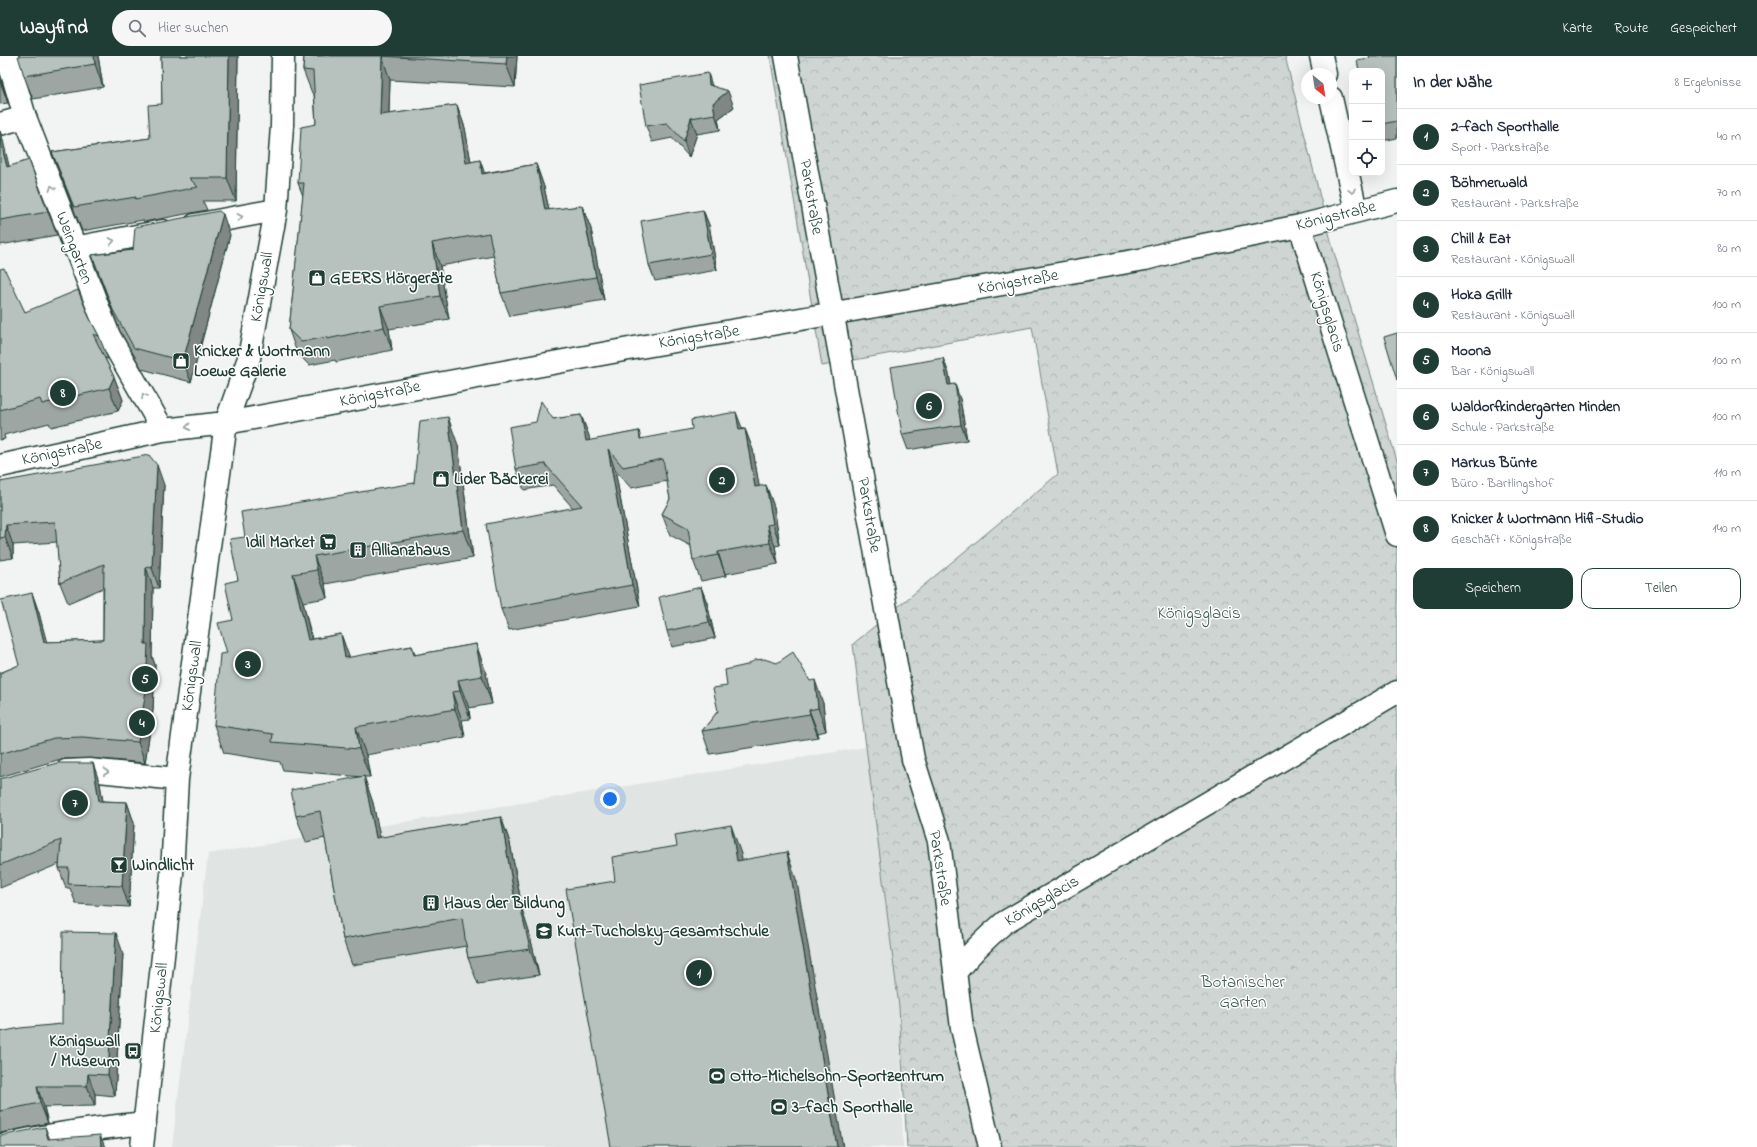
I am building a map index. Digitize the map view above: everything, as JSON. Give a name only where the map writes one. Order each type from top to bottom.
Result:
[{"type":"street","name":"Weingarten","points":[[7,56],[25,117],[109,336],[163,430]]},
{"type":"street","name":"Königswall","points":[[142,1147],[172,874],[177,779],[226,423],[249,358],[276,210],[282,126],[283,56]]},
{"type":"street","name":"Parkstraße","points":[[786,56],[913,759],[939,841],[955,973]]},
{"type":"street","points":[[1321,56],[1324,68]]},
{"type":"street","points":[[1332,104],[1356,211]]},
{"type":"street","points":[[0,124],[25,117]]},
{"type":"street","name":"Königstraße","points":[[0,466],[163,430],[226,423],[624,349],[1146,259],[1183,249],[1300,226],[1397,201]]},
{"type":"street","points":[[74,248],[276,210]]},
{"type":"street","name":"Königsglacis","points":[[1300,226],[1397,535]]},
{"type":"street","name":"Königsglacis","points":[[955,973],[969,954],[985,938],[1005,922],[1397,692]]},
{"type":"street","points":[[44,776],[62,771],[89,770],[177,779]]},
{"type":"street","points":[[955,973],[962,1028],[990,1147]]},
{"type":"street","points":[[0,1146],[32,1138],[82,1130],[145,1123]]},
{"type":"shaded area","name":"Kurt-Tucholsky-Gesamtschule","points":[[866,747],[899,1007],[903,1147],[172,1147],[208,854]]},
{"type":"green space","name":"Königsglacis","points":[[770,56],[1285,56],[1333,249],[1397,461],[1397,1147],[907,1147],[899,1007],[853,644],[1058,474],[1032,327],[822,366]]},
{"type":"building","points":[[18,56],[94,56],[95,64],[24,76]]},
{"type":"building","points":[[161,56],[229,56],[227,178],[189,178],[198,187],[135,199],[136,197],[74,207],[52,152],[150,138],[148,105],[162,104]]},
{"type":"building","points":[[304,56],[382,56],[380,115],[457,105],[466,163],[480,160],[482,174],[536,164],[545,210],[582,206],[596,277],[501,293],[489,233],[432,243],[440,296],[380,306],[384,327],[327,339],[327,337],[301,342],[289,330],[304,183],[298,183],[301,127],[316,124],[313,71],[303,70]]},
{"type":"building","points":[[382,56],[507,56],[506,64]]},
{"type":"building","points":[[1369,56],[1397,56],[1397,121],[1385,123],[1385,68],[1358,68],[1357,60],[1370,58]]},
{"type":"building","points":[[708,73],[709,85],[728,91],[713,103],[715,114],[691,118],[684,141],[667,123],[646,126],[639,85]]},
{"type":"building","points":[[0,140],[7,167],[29,160],[48,212],[0,220]]},
{"type":"building","points":[[703,210],[711,254],[649,265],[641,221]]},
{"type":"building","points":[[219,211],[223,214],[183,361],[134,348],[113,310],[92,255],[133,250],[135,227]]},
{"type":"building","points":[[4,268],[25,312],[78,290],[89,317],[99,336],[93,334],[114,377],[109,388],[42,404],[40,399],[0,410],[0,269]]},
{"type":"building","points":[[1397,333],[1397,380],[1384,337]]},
{"type":"building","points":[[943,358],[948,385],[955,384],[961,425],[902,434],[891,367]]},
{"type":"building","points":[[541,401],[553,419],[581,415],[586,441],[639,431],[640,439],[692,429],[691,420],[736,412],[739,430],[745,429],[755,487],[766,485],[773,524],[767,525],[770,543],[718,552],[718,555],[693,560],[688,528],[662,514],[670,499],[663,459],[623,467],[608,449],[632,585],[501,609],[486,524],[582,506],[545,464],[516,469],[509,427],[536,422]]},
{"type":"building","points":[[448,417],[463,530],[314,556],[317,570],[293,574],[308,640],[341,634],[345,658],[412,646],[414,655],[476,644],[482,676],[458,680],[460,691],[452,692],[455,709],[356,727],[359,749],[272,742],[273,734],[214,725],[220,654],[227,653],[218,623],[233,620],[225,583],[238,580],[230,539],[245,537],[241,512],[414,483],[420,421]]},
{"type":"building","points":[[149,455],[157,465],[152,568],[146,567],[145,644],[148,644],[146,690],[138,742],[83,737],[54,738],[0,754],[0,673],[19,665],[1,600],[32,593],[44,642],[103,640],[104,564],[60,583],[55,522],[6,525],[5,537],[0,538],[0,482]]},
{"type":"building","points":[[701,587],[709,622],[667,631],[659,597]]},
{"type":"building","points":[[793,652],[810,681],[815,680],[818,708],[809,710],[810,714],[702,731],[718,711],[713,688],[727,686],[725,670],[747,665],[755,660],[764,659],[777,663]]},
{"type":"building","points":[[57,763],[93,763],[99,801],[127,802],[122,886],[68,884],[69,868],[59,868],[61,840],[0,865],[0,779]]},
{"type":"building","points":[[364,776],[376,838],[501,817],[516,906],[520,905],[530,949],[468,958],[462,918],[343,939],[320,811],[296,816],[291,790]]},
{"type":"building","points":[[731,825],[737,861],[787,852],[837,1147],[611,1147],[566,889],[615,881],[612,857],[677,846],[675,835]]},
{"type":"building","points":[[63,932],[116,933],[108,1075],[88,1074],[87,1086],[37,1086],[40,1103],[0,1111],[0,1032],[20,1028],[62,1024]]},
{"type":"building","points":[[45,1127],[48,1139],[100,1135],[101,1147],[0,1147],[0,1136]]},
{"type":"place","name":"GEERS Hörgeräte","points":[[317,278]]},
{"type":"place","name":"Knicker & Wortmann Loewe Galerie","points":[[181,361]]},
{"type":"place","name":"Knicker & Wortmann Hifi-Studio","points":[[63,393]]},
{"type":"place","name":"Waldorfkindergarten Minden","points":[[929,406]]},
{"type":"place","name":"Lider Bäckerei","points":[[441,479]]},
{"type":"place","name":"Böhmerwald","points":[[722,480]]},
{"type":"place","name":"Idil Market","points":[[328,542]]},
{"type":"place","name":"Allianzhaus","points":[[358,550]]},
{"type":"place","name":"Chill & Eat","points":[[248,664]]},
{"type":"place","name":"Moona","points":[[145,679]]},
{"type":"place","name":"Hoka Grillt","points":[[142,723]]},
{"type":"place","name":"Markus Bünte","points":[[75,803]]},
{"type":"place","name":"Windlicht","points":[[119,865]]},
{"type":"place","name":"Haus der Bildung","points":[[431,903]]},
{"type":"place","name":"Kurt-Tucholsky-Gesamtschule","points":[[544,931]]},
{"type":"place","name":"2-fach Sporthalle","points":[[699,973]]},
{"type":"place","name":"Königswall / Museum","points":[[133,1051]]},
{"type":"place","name":"Otto-Michelsohn-Sportzentrum","points":[[717,1076]]},
{"type":"place","name":"3-fach Sporthalle","points":[[779,1107]]},
{"type":"park label","name":"Botanischer Garten","points":[[1243,992]]}]
